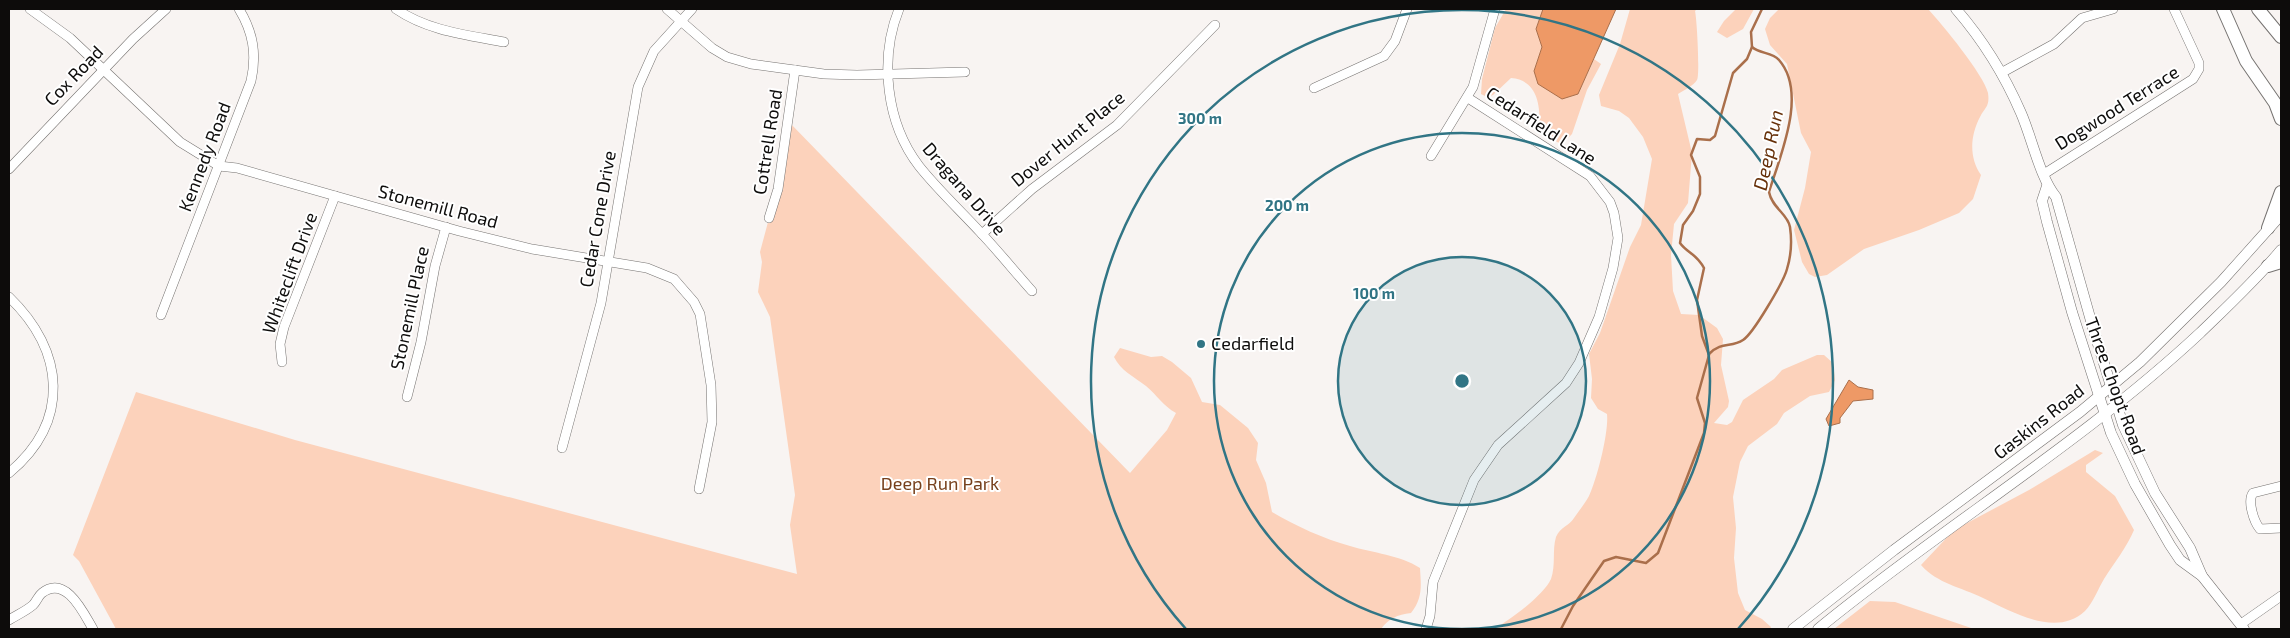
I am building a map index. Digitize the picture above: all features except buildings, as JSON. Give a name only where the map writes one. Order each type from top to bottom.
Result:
[{"type":"highway","points":[[2223,9],[2242,53],[2275,103],[2281,119]]},
{"type":"highway","points":[[2258,9],[2281,37]]},
{"type":"highway","points":[[2268,228],[2281,192]]},
{"type":"highway","points":[[2268,266],[2281,262]]},
{"type":"main road","name":"Three Chopt Road","points":[[1956,9],[1979,39],[2001,73],[2021,112],[2047,186],[2056,197],[2116,405],[2136,455],[2155,493],[2190,548],[2202,576],[2242,627]]},
{"type":"main road","name":"Three Chopt Road","points":[[2047,186],[2042,201],[2047,222],[2098,396],[2115,442],[2152,515],[2180,560],[2202,576]]},
{"type":"main road","name":"Gaskins Road","points":[[1793,629],[2111,387],[2196,308],[2281,215]]},
{"type":"main road","name":"Gaskins Road","points":[[1818,629],[2105,414],[2170,362],[2255,281],[2281,250]]},
{"type":"street","name":"Stonemill Road","points":[[30,9],[70,38],[180,142],[219,166],[237,168],[446,227],[532,249],[647,268],[674,279],[690,296],[700,314],[713,407],[710,440],[699,489]]},
{"type":"street","name":"Cox Road","points":[[9,168],[103,69],[166,9]]},
{"type":"street","name":"Kennedy Road","points":[[161,315],[219,166],[254,69],[253,40],[239,9]]},
{"type":"street","points":[[396,9],[416,21],[436,29],[504,42]]},
{"type":"street","points":[[667,9],[697,37],[727,57],[751,64],[824,74],[965,72]]},
{"type":"street","name":"Cedar Cone Drive","points":[[562,448],[600,303],[638,87],[654,51],[692,9]]},
{"type":"street","name":"Dragana Drive","points":[[899,9],[890,44],[888,74],[894,116],[908,148],[930,179],[1032,291]]},
{"type":"street","points":[[1314,88],[1384,56],[1395,41],[1407,9]]},
{"type":"street","points":[[1431,156],[1468,98],[1481,63],[1495,9]]},
{"type":"street","points":[[2001,73],[2054,44],[2082,18],[2113,9]]},
{"type":"street","name":"Dogwood Terrace","points":[[2044,174],[2193,80],[2199,69],[2199,63],[2174,9]]},
{"type":"street","name":"Dover Hunt Place","points":[[982,234],[1026,193],[1117,125],[1215,26]]},
{"type":"street","name":"Cottrell Road","points":[[769,218],[778,189],[795,70]]},
{"type":"street","name":"Cedarfield Lane","points":[[1426,629],[1430,616],[1433,582],[1474,480],[1502,441],[1566,383],[1579,364],[1599,317],[1614,268],[1618,238],[1614,213],[1610,202],[1590,176],[1468,98]]},
{"type":"street","name":"Whiteclift Drive","points":[[282,362],[280,344],[284,328],[335,196]]},
{"type":"street","name":"Stonemill Place","points":[[407,397],[421,342],[435,266],[446,227]]},
{"type":"street","points":[[9,297],[30,319],[42,338],[49,355],[54,389],[49,418],[40,438],[31,452],[9,473]]},
{"type":"street","points":[[2281,486],[2257,491],[2253,493],[2250,500],[2260,529],[2281,528]]},
{"type":"street","points":[[9,620],[30,607],[44,591],[54,589],[63,590],[78,602],[93,629]]},
{"type":"street","points":[[2242,627],[2281,596]]},
{"type":"green space","points":[[1506,9],[1543,9],[1536,29],[1542,47],[1534,71],[1578,94],[1594,59],[1601,64],[1587,90],[1572,134],[1563,143],[1559,143],[1539,131],[1536,97],[1533,90],[1527,84],[1511,78],[1493,95],[1487,97],[1481,94],[1482,79],[1495,28]]},
{"type":"green space","points":[[1630,9],[1697,9],[1695,11],[1698,76],[1693,84],[1678,94],[1692,153],[1688,203],[1674,224],[1671,255],[1673,291],[1681,314],[1699,315],[1717,328],[1723,339],[1721,365],[1729,401],[1728,407],[1714,423],[1727,425],[1732,422],[1743,400],[1774,379],[1782,370],[1817,355],[1824,355],[1833,363],[1835,380],[1829,392],[1810,396],[1784,413],[1777,424],[1748,446],[1740,462],[1733,497],[1736,528],[1734,558],[1738,593],[1745,610],[1762,619],[1771,627],[1770,629],[1494,629],[1526,607],[1551,579],[1556,537],[1572,521],[1589,496],[1602,455],[1607,414],[1598,409],[1591,398],[1592,379],[1589,354],[1600,333],[1630,247],[1641,225],[1652,159],[1643,137],[1629,118],[1619,111],[1601,106],[1599,95],[1620,44]]},
{"type":"green space","points":[[1736,9],[1754,9],[1743,29],[1727,38],[1717,32],[1724,21]]},
{"type":"green space","points":[[1779,9],[1928,9],[1971,62],[1988,93],[1988,104],[1974,132],[1972,147],[1974,161],[1981,175],[1973,199],[1959,213],[1919,230],[1864,249],[1827,275],[1815,277],[1809,274],[1802,262],[1794,230],[1805,188],[1811,152],[1801,133],[1787,64],[1770,45],[1765,29],[1770,18]]},
{"type":"green space","name":"Deep Run Park","points":[[789,122],[1130,473],[1167,430],[1176,413],[1120,366],[1114,357],[1120,348],[1151,357],[1162,356],[1172,362],[1191,378],[1202,402],[1220,405],[1248,428],[1258,443],[1256,460],[1266,483],[1272,512],[1330,540],[1395,557],[1420,568],[1421,586],[1418,602],[1411,613],[1394,618],[1381,629],[116,629],[79,561],[73,555],[136,392],[295,440],[797,574],[790,525],[795,495],[770,317],[758,292],[762,262],[760,252],[786,155]]},
{"type":"green space","points":[[2095,450],[2103,453],[2086,465],[2086,472],[2115,496],[2134,530],[2090,604],[2085,611],[2074,619],[2061,622],[2034,620],[1942,581],[1921,565],[1954,530],[2029,490]]},
{"type":"green space","points":[[1870,601],[1895,602],[1974,629],[1834,629]]},
{"type":"shaded area","points":[[1543,9],[1616,9],[1578,94],[1562,99],[1538,84],[1534,71],[1542,47],[1536,29]]},
{"type":"shaded area","points":[[1849,380],[1858,387],[1873,390],[1873,399],[1853,401],[1840,418],[1840,423],[1829,426],[1826,419]]},
{"type":"waterway","name":"Deep Run","points":[[1561,629],[1573,606],[1604,561],[1616,557],[1646,563],[1658,553],[1704,433],[1705,423],[1697,398],[1709,355],[1702,336],[1697,300],[1704,268],[1698,259],[1680,243],[1683,225],[1693,211],[1700,194],[1700,177],[1691,155],[1697,139],[1710,140],[1715,136],[1733,73],[1747,59],[1752,47],[1751,32],[1762,9]]},
{"type":"waterway","name":"Deep Run","points":[[1709,354],[1718,347],[1734,344],[1748,336],[1768,307],[1780,284],[1787,269],[1790,254],[1789,222],[1773,202],[1769,192],[1789,125],[1791,89],[1787,74],[1779,60],[1752,47]]},
{"type":"place","name":"Cedarfield","points":[[1201,344]]}]
